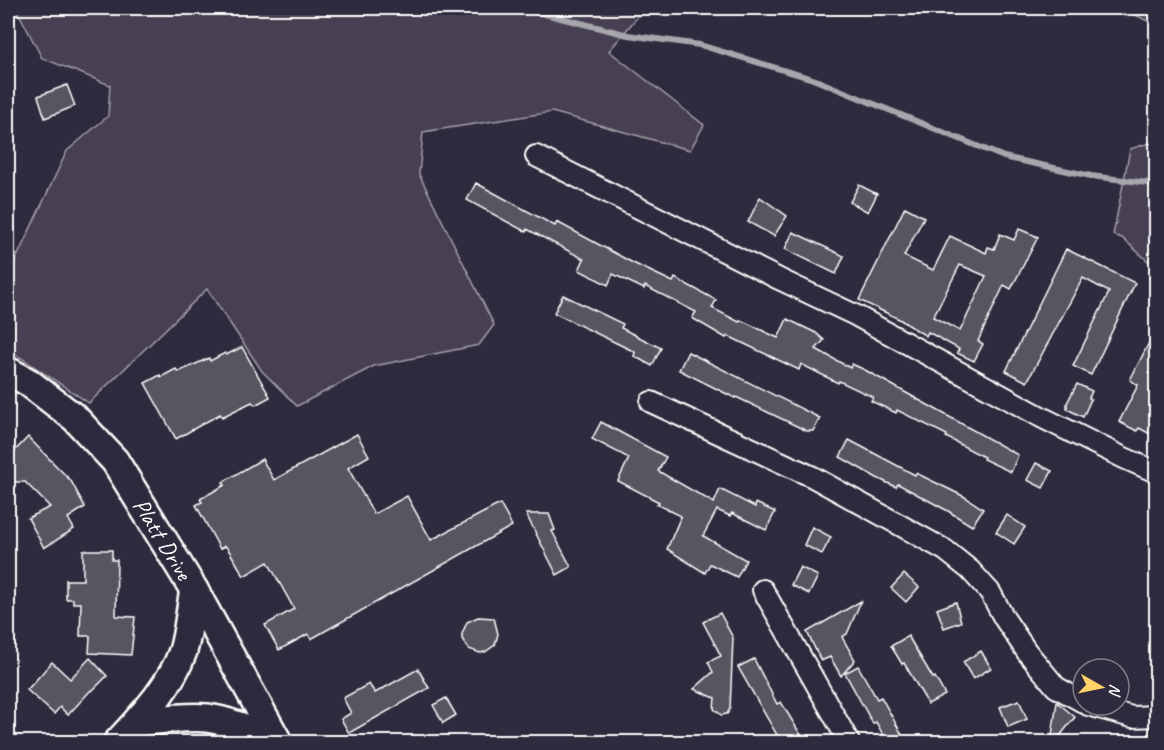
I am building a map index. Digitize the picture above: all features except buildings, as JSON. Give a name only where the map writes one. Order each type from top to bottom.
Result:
[{"type":"street","points":[[536,156],[855,315],[1043,417],[1124,458],[1156,471]]},
{"type":"street","name":"Platt Drive","points":[[8,371],[28,382],[75,418],[115,461],[194,590],[278,742]]},
{"type":"street","points":[[651,402],[813,477],[945,550],[970,570],[990,592],[1027,652],[1056,687],[1071,695]]},
{"type":"street","points":[[118,742],[137,722],[169,679],[183,651],[194,590]]},
{"type":"street","points":[[763,590],[849,742]]},
{"type":"street","points":[[1131,717],[1156,716]]},
{"type":"street","points":[[137,722],[189,717],[210,718],[278,742]]},
{"type":"shaded area","points":[[16,8],[645,8],[609,51],[704,125],[690,150],[552,112],[423,132],[419,174],[494,325],[479,345],[374,366],[297,406],[262,371],[207,289],[89,403],[8,349],[8,276],[67,151],[108,116],[110,85],[42,58]]},
{"type":"shaded area","points":[[1121,8],[1156,8],[1156,25]]},
{"type":"shaded area","points":[[1149,143],[1156,146],[1156,268],[1122,238],[1113,235],[1130,149]]},
{"type":"waterway","points":[[521,8],[628,35],[700,45],[813,79],[1004,157],[1091,176],[1156,184]]}]
